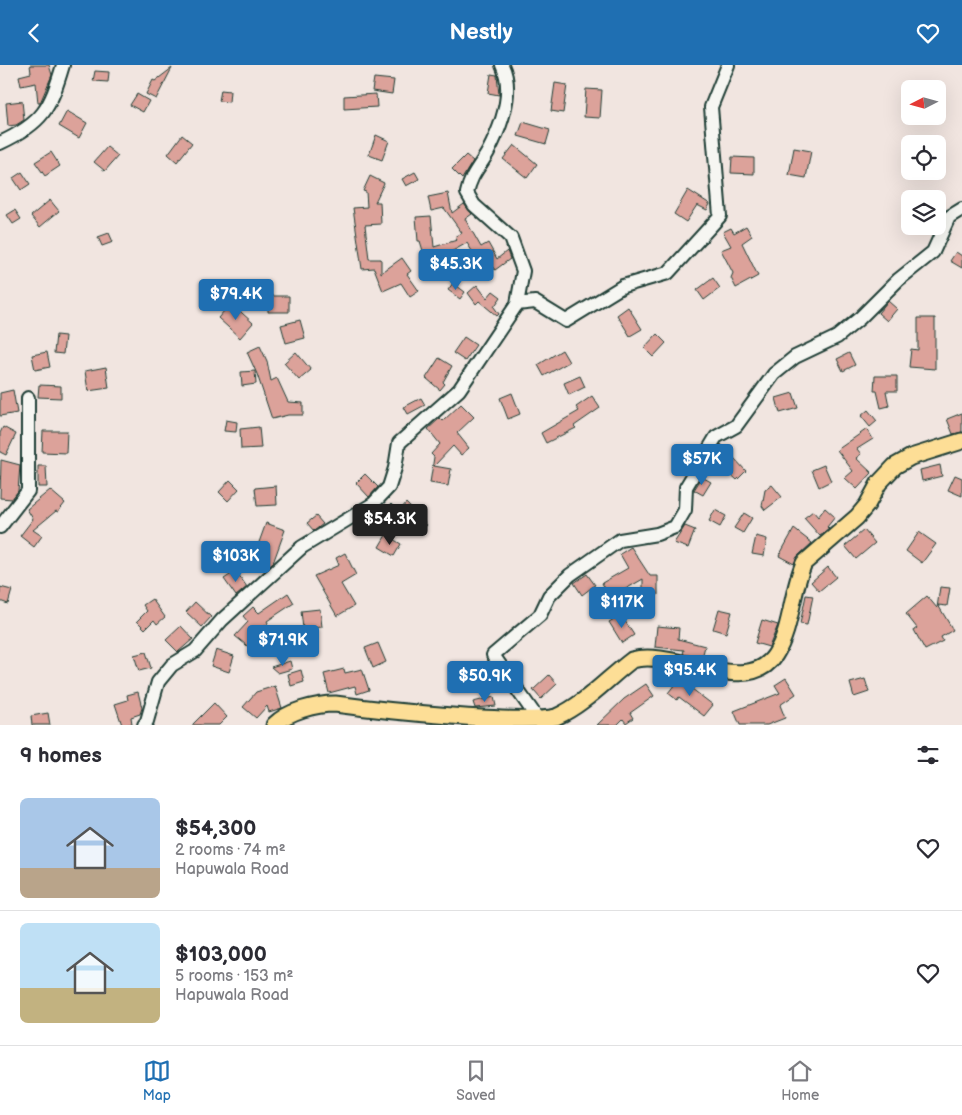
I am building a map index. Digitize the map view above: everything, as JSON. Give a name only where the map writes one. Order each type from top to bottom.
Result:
[{"type":"main road","points":[[274,725],[288,715],[318,704],[335,703],[474,720],[540,721],[554,718],[572,708],[632,660],[644,657],[674,660],[734,673],[748,673],[763,667],[774,655],[783,636],[804,563],[857,517],[867,505],[879,483],[895,466],[911,457],[962,441]]},
{"type":"street","points":[[0,143],[39,120],[55,91],[63,65]]},
{"type":"street","points":[[144,725],[147,721],[158,682],[172,665],[195,651],[222,621],[302,547],[373,504],[389,487],[395,468],[399,443],[459,390],[517,304],[523,271],[511,239],[474,205],[467,193],[470,179],[487,153],[501,123],[507,96],[505,72],[502,65]]},
{"type":"street","points":[[517,304],[535,302],[566,321],[623,286],[668,273],[720,216],[711,107],[728,65]]},
{"type":"street","points":[[540,721],[492,655],[540,615],[549,596],[570,575],[598,555],[620,540],[657,534],[675,527],[685,510],[686,487],[716,437],[736,426],[774,374],[795,357],[838,337],[898,280],[934,252],[949,217],[962,209]]},
{"type":"street","points":[[0,527],[28,491],[28,398]]},
{"type":"building","points":[[30,65],[49,65],[52,75],[40,103],[38,103],[36,83],[21,86],[19,76],[31,73]]},
{"type":"building","points":[[172,68],[156,99],[146,94],[153,80],[155,81]]},
{"type":"building","points":[[95,71],[109,72],[108,82],[93,81]]},
{"type":"building","points":[[491,74],[497,75],[499,95],[488,93]]},
{"type":"building","points":[[374,78],[394,80],[392,94],[372,91]]},
{"type":"building","points":[[555,83],[567,85],[563,113],[551,111]]},
{"type":"building","points":[[586,89],[602,90],[600,118],[584,117]]},
{"type":"building","points":[[221,90],[230,91],[229,102],[219,101]]},
{"type":"building","points":[[137,94],[149,101],[143,112],[130,105]]},
{"type":"building","points":[[376,94],[377,107],[344,109],[344,96]]},
{"type":"building","points":[[22,101],[24,120],[16,125],[8,126],[6,103]]},
{"type":"building","points":[[67,111],[87,123],[79,138],[59,126]]},
{"type":"building","points":[[523,122],[550,130],[546,144],[518,136]]},
{"type":"building","points":[[182,135],[192,143],[177,162],[168,154]]},
{"type":"building","points":[[376,135],[389,141],[382,160],[369,155]]},
{"type":"building","points":[[514,145],[537,164],[527,178],[503,159]]},
{"type":"building","points":[[107,147],[118,156],[105,171],[94,162]]},
{"type":"building","points":[[794,148],[811,151],[806,178],[789,175]]},
{"type":"building","points":[[51,152],[60,166],[45,176],[35,162]]},
{"type":"building","points":[[466,155],[473,161],[462,179],[452,169]]},
{"type":"building","points":[[732,157],[754,158],[754,174],[731,173]]},
{"type":"building","points":[[22,172],[30,184],[21,190],[13,178]]},
{"type":"building","points":[[415,172],[419,179],[406,186],[402,179]]},
{"type":"building","points":[[370,176],[384,183],[375,202],[380,202],[381,224],[365,225],[369,259],[381,259],[381,273],[402,258],[411,271],[407,274],[419,291],[410,297],[401,283],[383,291],[374,268],[362,269],[353,208],[367,207],[366,192],[363,191]]},
{"type":"building","points":[[688,190],[710,204],[707,210],[697,205],[686,222],[674,214]]},
{"type":"building","points":[[448,193],[452,213],[464,204],[472,214],[465,219],[481,247],[488,243],[497,259],[507,251],[510,259],[495,270],[489,262],[482,267],[467,243],[449,253],[451,260],[428,267],[420,241],[418,241],[416,217],[431,216],[434,247],[457,240],[455,237],[462,233],[444,208],[431,211],[428,197]]},
{"type":"building","points":[[50,200],[59,211],[40,227],[31,216]]},
{"type":"building","points":[[15,210],[21,219],[13,224],[7,215]]},
{"type":"building","points":[[746,226],[752,236],[742,243],[758,276],[736,288],[731,278],[733,273],[721,250],[731,246],[723,232],[731,228],[734,233]]},
{"type":"building","points":[[109,233],[113,242],[102,246],[98,237]]},
{"type":"building","points":[[956,252],[962,256],[962,268],[950,261]]},
{"type":"building","points":[[713,278],[720,288],[704,300],[697,290]]},
{"type":"building","points":[[453,283],[465,292],[460,299],[448,290]]},
{"type":"building","points":[[477,285],[487,298],[493,291],[501,297],[494,307],[499,314],[497,316],[479,301],[476,304],[468,293]]},
{"type":"building","points":[[268,296],[289,296],[289,312],[268,312]]},
{"type":"building","points":[[888,301],[897,309],[887,321],[878,313]]},
{"type":"building","points":[[231,303],[253,323],[240,338],[218,318]]},
{"type":"building","points":[[628,307],[642,329],[630,336],[617,315]]},
{"type":"building","points":[[918,318],[935,318],[935,369],[909,367],[911,349],[918,350]]},
{"type":"building","points":[[300,320],[305,338],[286,343],[281,325]]},
{"type":"building","points":[[657,334],[666,343],[653,357],[644,348]]},
{"type":"building","points":[[56,335],[65,336],[63,354],[54,353]]},
{"type":"building","points":[[464,337],[476,345],[465,361],[453,353]]},
{"type":"building","points":[[260,346],[267,361],[271,381],[277,378],[288,402],[303,403],[303,415],[288,415],[272,419],[257,374],[247,352]]},
{"type":"building","points":[[562,350],[569,362],[544,376],[538,365]]},
{"type":"building","points":[[47,352],[50,367],[35,370],[32,355]]},
{"type":"building","points":[[296,352],[311,370],[299,380],[284,363]]},
{"type":"building","points":[[849,353],[855,365],[843,371],[837,359]]},
{"type":"building","points":[[439,358],[452,366],[443,382],[445,384],[440,390],[426,378]]},
{"type":"building","points":[[106,367],[109,388],[88,391],[85,371]]},
{"type":"building","points":[[255,371],[256,384],[242,386],[241,372]]},
{"type":"building","points":[[580,376],[585,387],[569,395],[564,383]]},
{"type":"building","points":[[875,376],[897,376],[897,391],[886,391],[889,406],[881,408],[877,391],[874,391]]},
{"type":"building","points":[[39,385],[61,386],[61,398],[38,397]]},
{"type":"building","points":[[13,390],[17,413],[0,416],[0,393]]},
{"type":"building","points":[[512,393],[520,414],[508,419],[500,398]]},
{"type":"building","points":[[793,393],[798,408],[780,413],[776,398]]},
{"type":"building","points":[[592,396],[600,408],[574,426],[576,428],[546,443],[541,433],[579,411],[576,407]]},
{"type":"building","points":[[421,398],[425,405],[408,414],[404,407]]},
{"type":"building","points":[[461,404],[474,417],[457,433],[469,448],[461,455],[453,446],[434,466],[451,469],[448,486],[430,483],[434,457],[431,454],[440,444],[428,429],[440,418],[443,421]]},
{"type":"building","points":[[868,410],[877,421],[870,427],[861,416]]},
{"type":"building","points":[[962,413],[962,432],[953,434],[947,419]]},
{"type":"building","points":[[226,420],[237,422],[236,432],[224,431]]},
{"type":"building","points":[[3,427],[16,434],[6,455],[0,452],[0,433]]},
{"type":"building","points":[[259,427],[261,448],[241,449],[240,429]]},
{"type":"building","points":[[867,429],[873,439],[857,449],[861,454],[856,458],[872,473],[857,489],[845,478],[853,471],[837,450]]},
{"type":"building","points":[[43,431],[67,431],[66,453],[42,452]]},
{"type":"building","points":[[721,444],[746,471],[737,480],[726,470],[729,467],[716,453]]},
{"type":"building","points":[[1,460],[20,465],[18,491],[12,499],[0,498]]},
{"type":"building","points":[[824,465],[831,481],[819,487],[812,470]]},
{"type":"building","points":[[940,465],[942,476],[922,481],[920,470]]},
{"type":"building","points":[[38,466],[46,466],[47,487],[38,487]]},
{"type":"building","points":[[365,474],[378,487],[369,497],[356,483]]},
{"type":"building","points":[[955,475],[962,478],[962,496],[948,490]]},
{"type":"building","points":[[702,477],[711,482],[703,495],[694,490]]},
{"type":"building","points":[[230,480],[239,489],[228,501],[219,492]]},
{"type":"building","points":[[772,485],[782,497],[765,510],[762,506],[765,490]]},
{"type":"building","points":[[276,486],[277,505],[257,506],[255,488]]},
{"type":"building","points":[[50,490],[65,503],[58,512],[56,511],[33,530],[42,536],[34,547],[20,536],[33,519],[27,509]]},
{"type":"building","points":[[406,503],[427,525],[419,533],[403,517],[397,522],[385,510],[391,504],[399,512]]},
{"type":"building","points":[[825,508],[835,517],[827,527],[829,529],[820,536],[804,518],[813,511],[818,517]]},
{"type":"building","points":[[715,510],[726,516],[720,527],[709,521]]},
{"type":"building","points":[[744,513],[752,518],[743,533],[734,528]]},
{"type":"building","points":[[316,516],[323,524],[314,531],[307,523]]},
{"type":"building","points":[[266,523],[285,530],[273,563],[270,566],[253,559]]},
{"type":"building","points":[[685,526],[695,530],[688,548],[674,543]]},
{"type":"building","points":[[794,529],[812,543],[798,556],[794,564],[779,556]]},
{"type":"building","points":[[864,530],[875,543],[856,559],[845,546]]},
{"type":"building","points":[[919,532],[936,544],[922,563],[906,551]]},
{"type":"building","points":[[386,535],[401,544],[394,556],[379,547]]},
{"type":"building","points":[[756,536],[767,539],[764,556],[752,554]]},
{"type":"building","points":[[631,547],[650,576],[658,576],[658,595],[643,595],[643,579],[610,598],[602,583],[628,568],[620,554]]},
{"type":"building","points":[[345,553],[356,575],[341,584],[354,606],[337,616],[314,576],[339,565],[336,558]]},
{"type":"building","points":[[828,567],[836,577],[819,591],[811,582]]},
{"type":"building","points":[[236,571],[247,587],[236,596],[224,579]]},
{"type":"building","points":[[587,574],[595,585],[582,595],[574,583]]},
{"type":"building","points":[[0,587],[12,590],[8,604],[0,601]]},
{"type":"building","points":[[940,587],[950,588],[947,606],[938,605],[953,630],[941,637],[943,641],[925,650],[914,630],[917,628],[906,614],[927,596],[937,608]]},
{"type":"building","points":[[288,593],[294,603],[267,621],[268,623],[255,636],[259,640],[251,649],[235,636],[248,622],[243,616],[253,607],[259,613]]},
{"type":"building","points":[[806,595],[813,596],[807,625],[800,624]]},
{"type":"building","points":[[152,599],[165,617],[157,624],[154,620],[145,629],[137,621],[147,611],[143,605]]},
{"type":"building","points":[[195,602],[211,617],[202,627],[186,612]]},
{"type":"building","points":[[320,609],[322,627],[303,629],[301,611]]},
{"type":"building","points":[[719,609],[732,612],[726,633],[713,629]]},
{"type":"building","points":[[621,615],[634,635],[622,643],[609,622]]},
{"type":"building","points":[[762,620],[778,625],[769,647],[755,643]]},
{"type":"building","points":[[181,626],[193,639],[178,652],[166,640]]},
{"type":"building","points":[[657,626],[679,628],[678,639],[705,646],[702,658],[683,654],[684,650],[655,647]]},
{"type":"building","points":[[378,643],[386,662],[373,668],[365,648]]},
{"type":"building","points":[[216,650],[234,656],[229,672],[211,666]]},
{"type":"building","points":[[146,652],[151,668],[139,671],[134,655]]},
{"type":"building","points":[[290,661],[292,669],[278,673],[271,667]]},
{"type":"building","points":[[344,669],[345,673],[362,669],[369,690],[357,694],[355,686],[329,693],[324,674]]},
{"type":"building","points":[[301,670],[304,682],[291,686],[288,674]]},
{"type":"building","points":[[549,675],[557,684],[541,699],[533,690]]},
{"type":"building","points":[[786,678],[796,694],[780,705],[785,718],[767,725],[740,725],[734,711],[780,693],[775,685]]},
{"type":"building","points":[[679,679],[713,705],[704,716],[679,697],[677,700],[668,693]]},
{"type":"building","points":[[865,679],[869,692],[854,697],[850,683]]},
{"type":"building","points":[[646,684],[654,696],[630,713],[633,718],[626,723],[623,719],[617,725],[597,725],[624,699]]},
{"type":"building","points":[[275,686],[282,708],[269,712],[267,706],[256,718],[243,707],[256,692]]},
{"type":"building","points":[[138,692],[142,708],[140,714],[131,717],[132,724],[122,725],[115,704],[128,700],[127,695]]},
{"type":"building","points":[[494,697],[496,706],[475,708],[473,702]]},
{"type":"building","points":[[214,703],[227,717],[219,725],[192,725]]},
{"type":"building","points":[[48,713],[50,725],[32,725],[31,716]]}]
